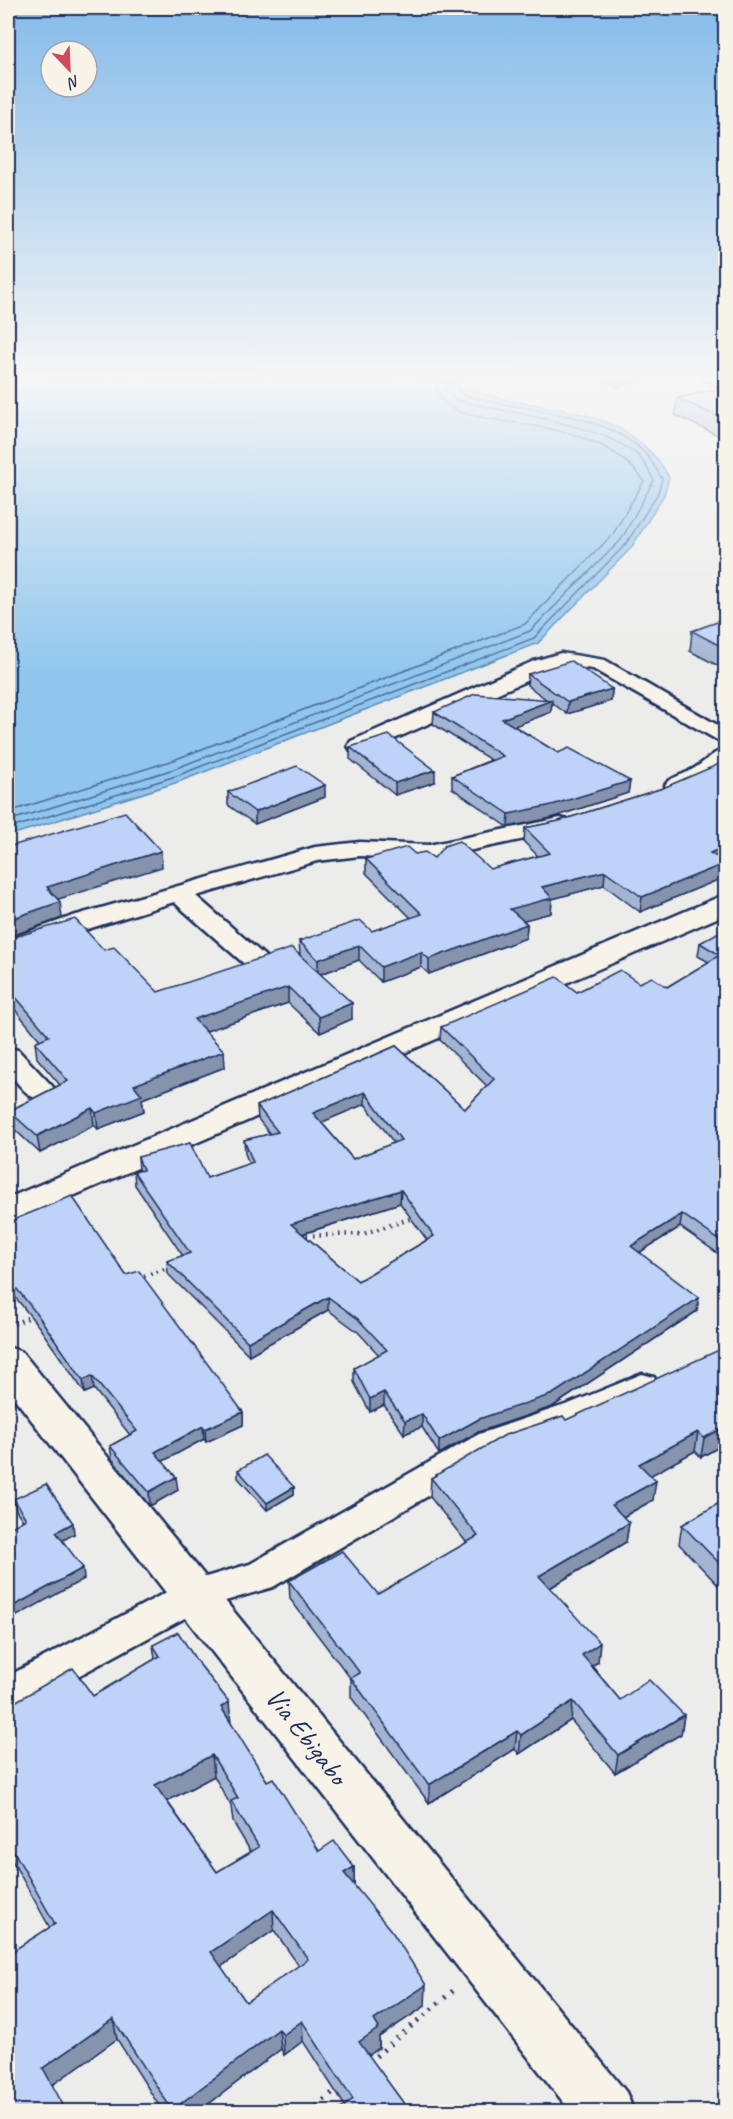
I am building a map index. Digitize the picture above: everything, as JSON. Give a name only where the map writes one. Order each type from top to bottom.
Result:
[{"type":"main road","points":[[8,1212],[726,903]]},
{"type":"main road","name":"Via Ebigabo","points":[[8,1362],[606,2112]]},
{"type":"street","points":[[359,746],[541,664],[561,659],[598,664],[726,739]]},
{"type":"street","points":[[652,795],[700,775],[726,755]]},
{"type":"street","points":[[8,947],[82,921],[315,854],[360,849],[404,853],[429,852],[512,837],[578,820]]},
{"type":"street","points":[[179,894],[258,963]]},
{"type":"street","points":[[8,1056],[43,1093]]},
{"type":"street","points":[[8,1695],[195,1595],[260,1576],[491,1443],[583,1412],[674,1371]]},
{"type":"path","points":[[288,1238],[363,1234],[427,1214]]},
{"type":"path","points":[[136,1279],[180,1263]]},
{"type":"path","points":[[8,1326],[39,1314]]},
{"type":"path","points":[[363,2067],[485,1963]]},
{"type":"path","points":[[310,2112],[345,2082]]},
{"type":"water","points":[[8,476],[669,477],[664,495],[631,548],[538,643],[178,782],[8,836]]},
{"type":"building","points":[[726,619],[726,649],[692,631]]},
{"type":"building","points":[[571,661],[612,689],[568,702],[528,674]]},
{"type":"building","points":[[475,694],[552,700],[502,719],[558,753],[569,748],[630,781],[552,805],[509,814],[452,776],[503,756],[434,712]]},
{"type":"building","points":[[389,735],[435,770],[395,783],[350,747]]},
{"type":"building","points":[[719,764],[726,768],[726,846],[710,853],[726,863],[642,897],[605,871],[542,887],[552,898],[510,909],[527,924],[429,959],[421,952],[381,967],[359,945],[318,960],[299,941],[360,920],[372,931],[422,914],[366,859],[407,847],[415,854],[425,852],[434,858],[444,846],[459,841],[490,869],[550,853],[525,828],[559,821],[663,788]]},
{"type":"building","points":[[297,766],[325,785],[255,812],[228,792]]},
{"type":"building","points":[[125,812],[161,851],[47,887],[60,902],[8,920],[8,847]]},
{"type":"building","points":[[75,919],[104,950],[114,947],[158,992],[292,948],[352,1003],[319,1017],[288,987],[194,1019],[224,1051],[134,1085],[142,1095],[96,1113],[92,1108],[37,1136],[9,1111],[68,1081],[35,1042],[49,1036],[8,988],[8,939]]},
{"type":"building","points":[[726,930],[726,1245],[682,1214],[631,1246],[699,1298],[553,1394],[479,1419],[439,1441],[422,1414],[405,1421],[384,1392],[370,1399],[354,1368],[387,1350],[358,1319],[328,1297],[248,1342],[167,1261],[190,1253],[134,1172],[143,1170],[138,1157],[190,1143],[207,1178],[253,1162],[244,1140],[278,1132],[257,1106],[396,1046],[465,1109],[494,1079],[441,1027],[557,977],[577,992],[620,970],[639,983],[652,977],[667,987],[720,955],[700,943]],"holes":[[[365,1092],[401,1140],[353,1159],[313,1113]],[[401,1190],[434,1236],[358,1281],[291,1224]]]},
{"type":"building","points":[[72,1196],[126,1275],[139,1271],[243,1412],[205,1429],[203,1426],[155,1452],[176,1477],[149,1492],[110,1446],[137,1431],[92,1376],[83,1380],[37,1314],[8,1278],[8,1222]]},
{"type":"building","points":[[721,1349],[726,1353],[726,1431],[723,1428],[704,1438],[698,1432],[639,1464],[656,1481],[612,1505],[629,1523],[539,1576],[600,1643],[582,1655],[620,1700],[649,1680],[684,1715],[618,1755],[573,1701],[521,1735],[517,1731],[429,1785],[351,1678],[360,1673],[289,1581],[342,1551],[378,1594],[478,1536],[431,1478],[505,1435],[563,1416],[566,1420]]},
{"type":"building","points":[[264,1455],[294,1487],[267,1503],[238,1470]]},
{"type":"building","points":[[46,1484],[73,1523],[56,1532],[83,1568],[8,1609],[8,1529],[26,1519],[14,1499]]},
{"type":"building","points":[[726,1499],[726,1564],[722,1566],[682,1525]]},
{"type":"building","points":[[178,1632],[196,1660],[229,1702],[221,1707],[267,1781],[273,1778],[319,1851],[334,1841],[354,1867],[344,1873],[393,1933],[426,1985],[374,2020],[379,2028],[359,2042],[410,2112],[337,2112],[353,2099],[302,2021],[283,2035],[279,2029],[172,2110],[113,2019],[43,2068],[67,2112],[8,2112],[8,1954],[55,1924],[8,1841],[8,1706],[73,1668],[93,1696],[160,1656],[153,1645]],"holes":[[[212,1755],[238,1798],[231,1801],[259,1847],[217,1872],[155,1785]],[[273,1910],[308,1959],[246,2002],[211,1952]]]}]
